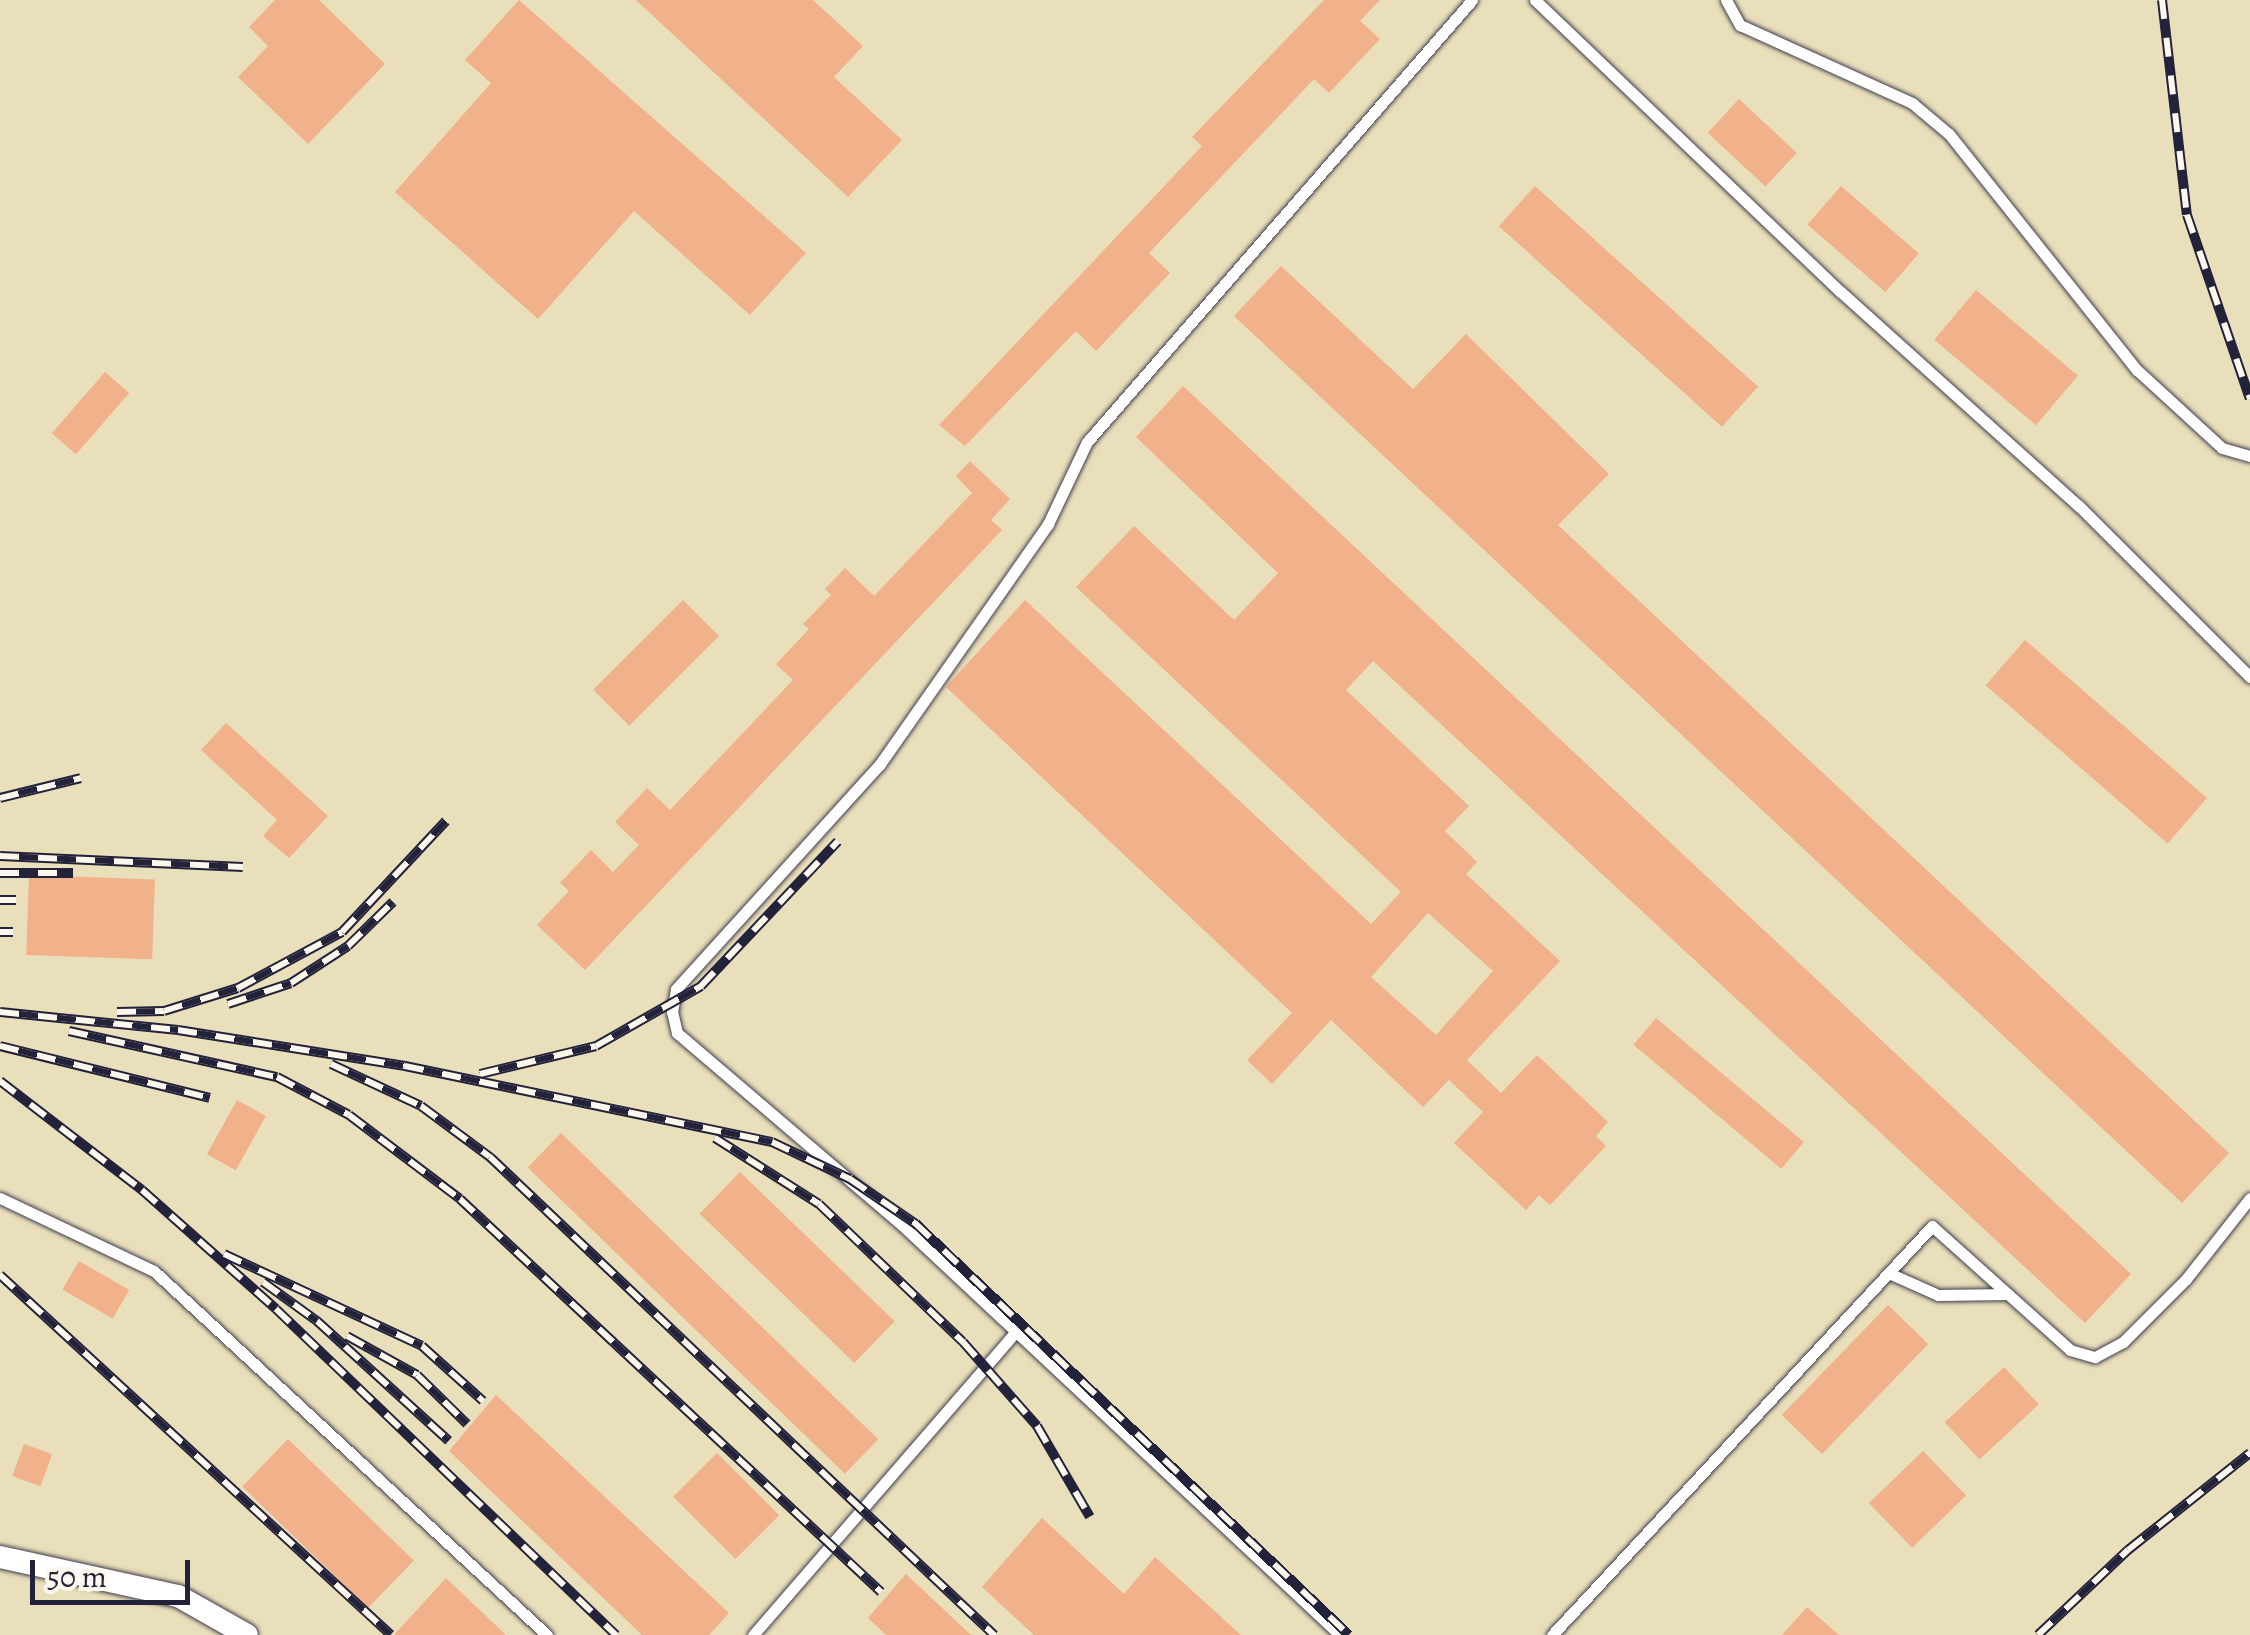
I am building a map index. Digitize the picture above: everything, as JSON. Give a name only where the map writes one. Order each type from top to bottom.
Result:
[{"type":"street","points":[[0,1557],[178,1596],[248,1635]]},
{"type":"lane","points":[[1340,1635],[1013,1335],[902,1224],[677,1033],[672,1012],[676,988],[880,764],[1048,524],[1087,442],[1472,0]]},
{"type":"lane","points":[[1535,0],[1842,292],[2079,506],[2250,676]]},
{"type":"lane","points":[[1726,0],[1740,25],[1912,103],[1950,134],[2138,370],[2222,448],[2250,456]]},
{"type":"lane","points":[[0,1198],[154,1271],[547,1635]]},
{"type":"lane","points":[[1552,1635],[1932,1226],[2070,1350],[2095,1357],[2124,1342],[2250,1198]]},
{"type":"lane","points":[[1891,1274],[1938,1294],[2008,1294]]},
{"type":"lane","points":[[753,1635],[1013,1335]]},
{"type":"building","points":[[275,0],[319,0],[385,64],[308,144],[238,77],[268,46],[249,27]]},
{"type":"building","points":[[519,0],[806,253],[750,315],[634,211],[538,319],[395,192],[491,83],[465,60]]},
{"type":"building","points":[[636,0],[813,0],[863,46],[834,77],[902,140],[848,197]]},
{"type":"building","points":[[1324,0],[1380,0],[1360,21],[1380,39],[1329,93],[1314,79],[1149,253],[1170,273],[1096,351],[1076,331],[965,446],[939,425],[1202,146],[1192,137]]},
{"type":"building","points":[[1739,99],[1797,153],[1765,187],[1708,133]]},
{"type":"building","points":[[1535,186],[1758,387],[1722,427],[1499,226]]},
{"type":"building","points":[[1841,186],[1919,254],[1885,292],[1808,224]]},
{"type":"building","points":[[1281,266],[1413,389],[1466,334],[1609,474],[1558,525],[2229,1153],[2182,1203],[1234,316]]},
{"type":"building","points":[[1976,290],[2078,375],[2036,425],[1934,340]]},
{"type":"building","points":[[105,372],[129,393],[76,454],[52,433]]},
{"type":"building","points":[[1183,386],[2131,1274],[2085,1323],[1373,661],[1346,690],[1469,806],[1445,831],[1477,862],[1466,874],[1560,961],[1467,1060],[1501,1093],[1537,1055],[1608,1122],[1596,1136],[1606,1146],[1550,1205],[1539,1195],[1526,1210],[1454,1143],[1483,1112],[1449,1080],[1423,1107],[1331,1020],[1272,1084],[1247,1060],[1292,1013],[946,687],[1025,600],[1371,924],[1401,892],[1076,587],[1134,526],[1234,620],[1278,573],[1136,437]],"holes":[[[1428,913],[1493,971],[1436,1035],[1371,977]]]},
{"type":"building","points":[[970,461],[1010,499],[991,520],[1002,530],[585,970],[537,925],[569,891],[560,883],[591,850],[613,872],[639,845],[615,822],[647,788],[670,810],[793,680],[776,664],[809,629],[803,624],[831,595],[825,589],[845,568],[874,596],[972,493],[956,476]]},
{"type":"building","points":[[683,600],[719,636],[629,726],[593,690]]},
{"type":"building","points":[[2025,640],[2207,798],[2168,843],[1986,685]]},
{"type":"building","points":[[226,723],[328,816],[289,858],[263,836],[277,820],[201,750]]},
{"type":"building","points":[[29,875],[155,879],[152,959],[26,955]]},
{"type":"building","points":[[1656,1018],[1804,1142],[1781,1169],[1634,1045]]},
{"type":"building","points":[[237,1100],[266,1116],[236,1170],[207,1154]]},
{"type":"building","points":[[561,1133],[878,1439],[845,1474],[528,1168]]},
{"type":"building","points":[[740,1172],[895,1321],[854,1363],[700,1214]]},
{"type":"building","points":[[79,1261],[129,1290],[113,1319],[62,1290]]},
{"type":"building","points":[[1888,1305],[1928,1344],[1822,1454],[1782,1415]]},
{"type":"building","points":[[2004,1367],[2039,1404],[1980,1460],[1945,1422]]},
{"type":"building","points":[[496,1395],[729,1613],[709,1635],[642,1635],[449,1451]]},
{"type":"building","points":[[288,1439],[414,1561],[368,1608],[242,1486]]},
{"type":"building","points":[[24,1444],[52,1454],[41,1486],[12,1476]]},
{"type":"building","points":[[1923,1451],[1966,1496],[1912,1548],[1869,1503]]},
{"type":"building","points":[[717,1453],[779,1515],[735,1559],[673,1497]]},
{"type":"building","points":[[1042,1518],[1124,1594],[1155,1557],[1241,1635],[1034,1635],[982,1587]]},
{"type":"building","points":[[906,1574],[971,1635],[886,1635],[868,1618]]},
{"type":"building","points":[[446,1578],[506,1635],[394,1635]]},
{"type":"building","points":[[1807,1607],[1839,1635],[1782,1635]]},
{"type":"railway","points":[[2162,0],[2187,215],[2250,399]]},
{"type":"railway","points":[[0,798],[81,778]]},
{"type":"railway","points":[[117,1012],[164,1011],[238,988],[342,932],[446,821]]},
{"type":"railway","points":[[480,1074],[596,1046],[701,986],[838,841]]},
{"type":"railway","points":[[0,856],[243,867]]},
{"type":"railway","points":[[0,873],[73,873]]},
{"type":"railway","points":[[0,900],[16,900]]},
{"type":"railway","points":[[228,1004],[291,983],[348,946],[393,902]]},
{"type":"railway","points":[[0,932],[13,932]]},
{"type":"railway","points":[[0,1012],[178,1030],[405,1066],[772,1142],[850,1179],[916,1224],[1349,1635]]},
{"type":"railway","points":[[69,1031],[277,1077],[349,1115],[460,1199],[881,1592]]},
{"type":"railway","points":[[0,1046],[210,1098]]},
{"type":"railway","points":[[331,1064],[421,1106],[490,1157],[994,1635]]},
{"type":"railway","points":[[0,1081],[142,1190],[276,1309],[616,1635]]},
{"type":"railway","points":[[715,1138],[819,1204],[963,1342],[1037,1426],[1090,1517]]},
{"type":"railway","points":[[224,1254],[422,1346],[483,1401]]},
{"type":"railway","points":[[0,1275],[391,1635]]},
{"type":"railway","points":[[263,1282],[317,1321],[449,1441]]},
{"type":"railway","points":[[347,1336],[417,1375],[467,1424]]},
{"type":"railway","points":[[2038,1635],[2128,1550],[2250,1453]]}]
